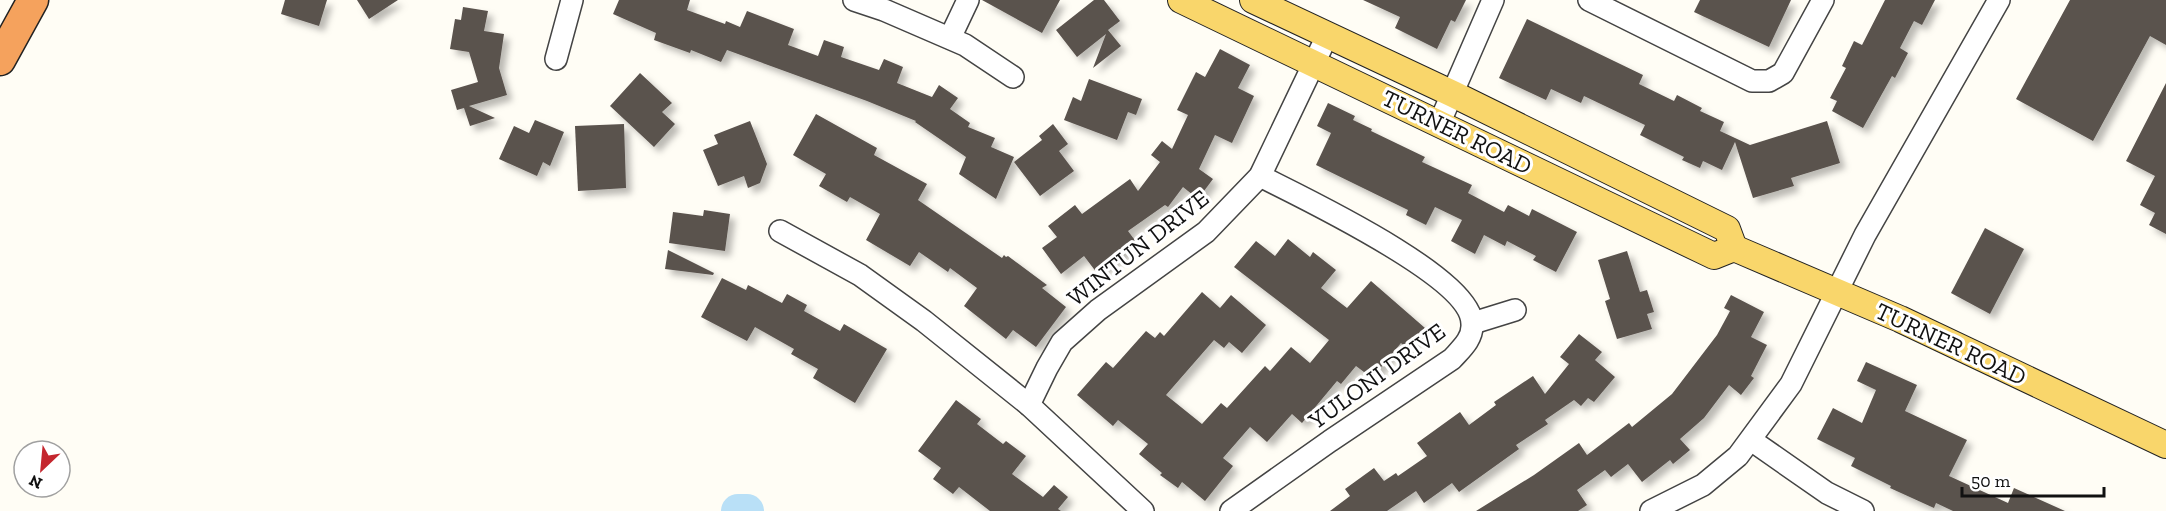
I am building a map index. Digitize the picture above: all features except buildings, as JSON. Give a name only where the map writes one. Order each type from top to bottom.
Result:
[{"type":"highway","points":[[0,43],[18,0]]},
{"type":"highway","points":[[0,60],[33,0]]},
{"type":"main road","name":"TURNER ROAD","points":[[1181,0],[1714,256],[1734,248],[1837,291],[2166,445]]},
{"type":"main road","name":"TURNER ROAD","points":[[1253,0],[1453,94],[1727,229],[1734,248]]},
{"type":"street","points":[[556,59],[572,0]]},
{"type":"street","points":[[854,0],[884,10],[965,45],[1013,77]]},
{"type":"street","points":[[950,38],[968,0]]},
{"type":"street","points":[[1439,124],[1493,0]]},
{"type":"street","points":[[1589,0],[1752,81],[1770,81],[1782,73],[1823,0]]},
{"type":"street","points":[[1651,511],[1703,485],[1738,456],[1791,384],[1871,226],[1999,0]]},
{"type":"street","name":"WINTUN DRIVE","points":[[1029,405],[1062,342],[1098,310],[1206,231],[1260,177],[1328,36]]},
{"type":"street","name":"YULONI DRIVE","points":[[1232,511],[1330,441],[1452,359],[1467,343],[1473,323],[1470,314],[1455,293],[1434,275],[1342,217],[1260,177]]},
{"type":"street","points":[[780,231],[860,275],[924,321],[1029,405],[1143,511]]},
{"type":"street","points":[[1473,323],[1515,310]]},
{"type":"street","points":[[1751,440],[1827,493],[1863,511]]},
{"type":"waterway","points":[[738,511],[747,511]]}]
